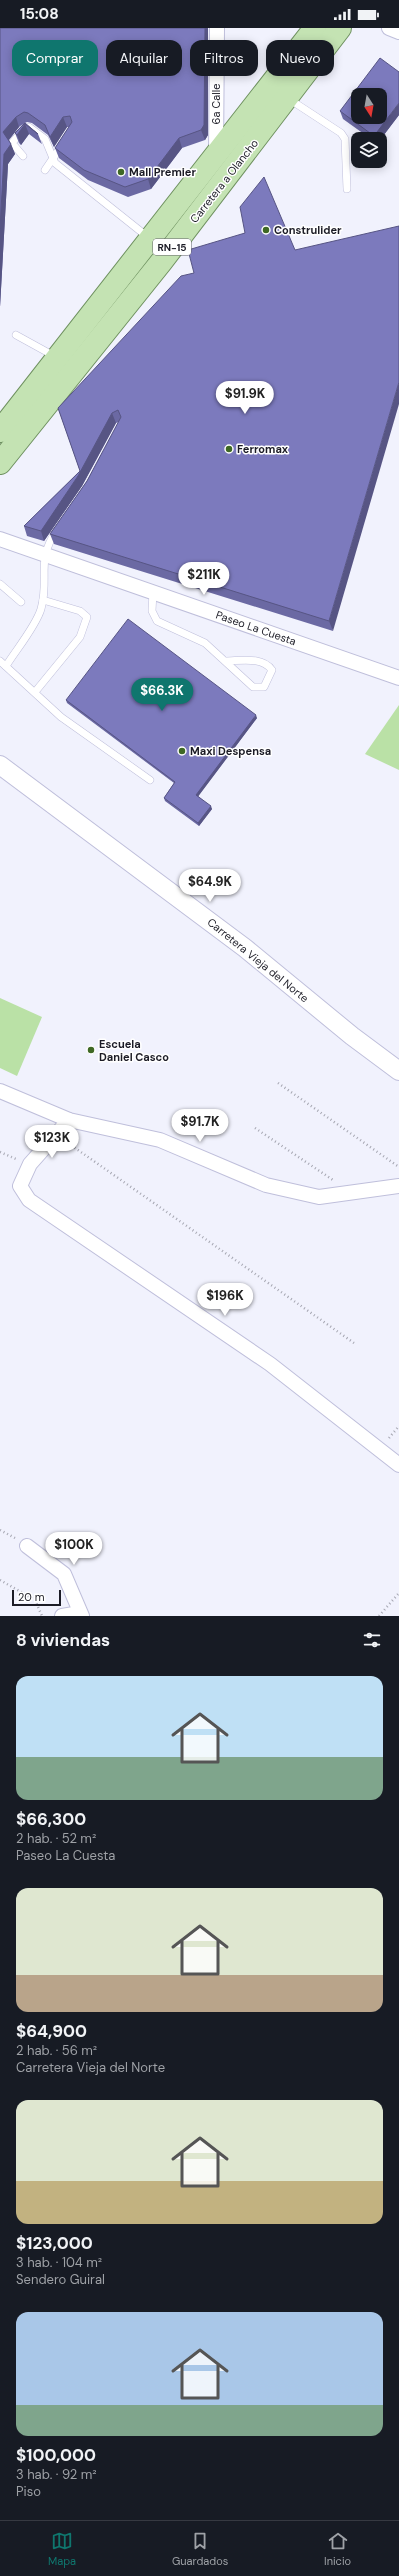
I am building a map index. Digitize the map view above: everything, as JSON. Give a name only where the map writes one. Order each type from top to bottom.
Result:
[{"type":"main road","name":"Carretera a Olancho","points":[[0,431],[315,28]]},
{"type":"main road","name":"Carretera a Olancho","points":[[0,463],[162,261],[340,28]]},
{"type":"street","name":"6a Calle","points":[[216,28],[216,155]]},
{"type":"street","points":[[389,28],[399,32]]},
{"type":"street","name":"Paseo La Cuesta","points":[[0,538],[399,678]]},
{"type":"street","name":"Carretera Vieja del Norte","points":[[0,765],[245,948],[352,1036],[399,1071]]},
{"type":"street","points":[[0,1092],[69,1120],[160,1140],[266,1185],[319,1197],[354,1194],[399,1186]]},
{"type":"street","points":[[69,1120],[30,1164],[20,1186],[29,1200],[270,1364],[399,1465]]},
{"type":"street","points":[[27,1546],[64,1574],[81,1614],[62,1616]]},
{"type":"lane","points":[[287,98],[341,133],[345,139],[347,189]]},
{"type":"lane","points":[[23,156],[12,143],[23,130],[29,127],[45,139],[53,159],[75,181],[150,238]]},
{"type":"lane","points":[[45,170],[68,136]]},
{"type":"lane","points":[[16,336],[58,358]]},
{"type":"lane","points":[[6,666],[40,611],[43,600],[44,554],[50,540],[63,521]]},
{"type":"lane","points":[[0,584],[21,602]]},
{"type":"lane","points":[[153,592],[152,611],[157,621],[205,642],[225,661],[254,687],[264,687],[270,679],[272,670],[268,665],[255,660],[225,661]]},
{"type":"lane","points":[[35,692],[80,637],[87,617],[80,611],[43,600]]},
{"type":"lane","points":[[0,661],[61,717],[150,780]]},
{"type":"path","points":[[278,1083],[399,1167]]},
{"type":"path","points":[[255,1128],[354,1194]]},
{"type":"path","points":[[56,1135],[354,1343]]},
{"type":"path","points":[[0,1580],[35,1600],[42,1616]]},
{"type":"path","points":[[379,1616],[399,1593]]},
{"type":"green space","points":[[399,705],[399,770],[365,754]]},
{"type":"green space","points":[[0,998],[42,1017],[17,1076],[0,1068]]},
{"type":"building","name":"Mall Premier","points":[[0,28],[205,28],[205,40],[190,40],[190,76],[205,76],[204,125],[201,130],[179,138],[148,179],[125,187],[84,170],[55,148],[72,122],[70,116],[63,117],[50,137],[45,125],[28,113],[24,112],[16,117],[3,132],[11,144],[4,154],[0,229]]},
{"type":"building","points":[[380,58],[399,72],[399,103],[387,119],[387,88],[357,88]]},
{"type":"building","points":[[351,96],[351,119],[340,111]]},
{"type":"building","points":[[25,123],[38,134],[25,124],[17,135],[15,133]]},
{"type":"building","points":[[358,124],[383,124],[377,132],[369,132]]},
{"type":"building","name":"Ferromax","points":[[264,177],[295,250],[399,226],[399,382],[329,621],[50,534],[87,481],[121,417],[118,410],[112,413],[78,476],[41,531],[24,526],[80,471],[58,408],[181,276],[194,273],[188,250],[245,233],[240,207]]},
{"type":"building","name":"Maxi Despensa","points":[[128,619],[256,715],[196,795],[211,806],[198,823],[164,798],[175,782],[66,700]]},
{"type":"place","name":"Mall Premier","points":[[121,172]]},
{"type":"place","name":"Construlider","points":[[266,230]]},
{"type":"place","name":"Ferromax","points":[[229,449]]},
{"type":"place","name":"Maxi Despensa","points":[[182,751]]},
{"type":"place","name":"Escuela Daniel Casco","points":[[91,1050]]}]
